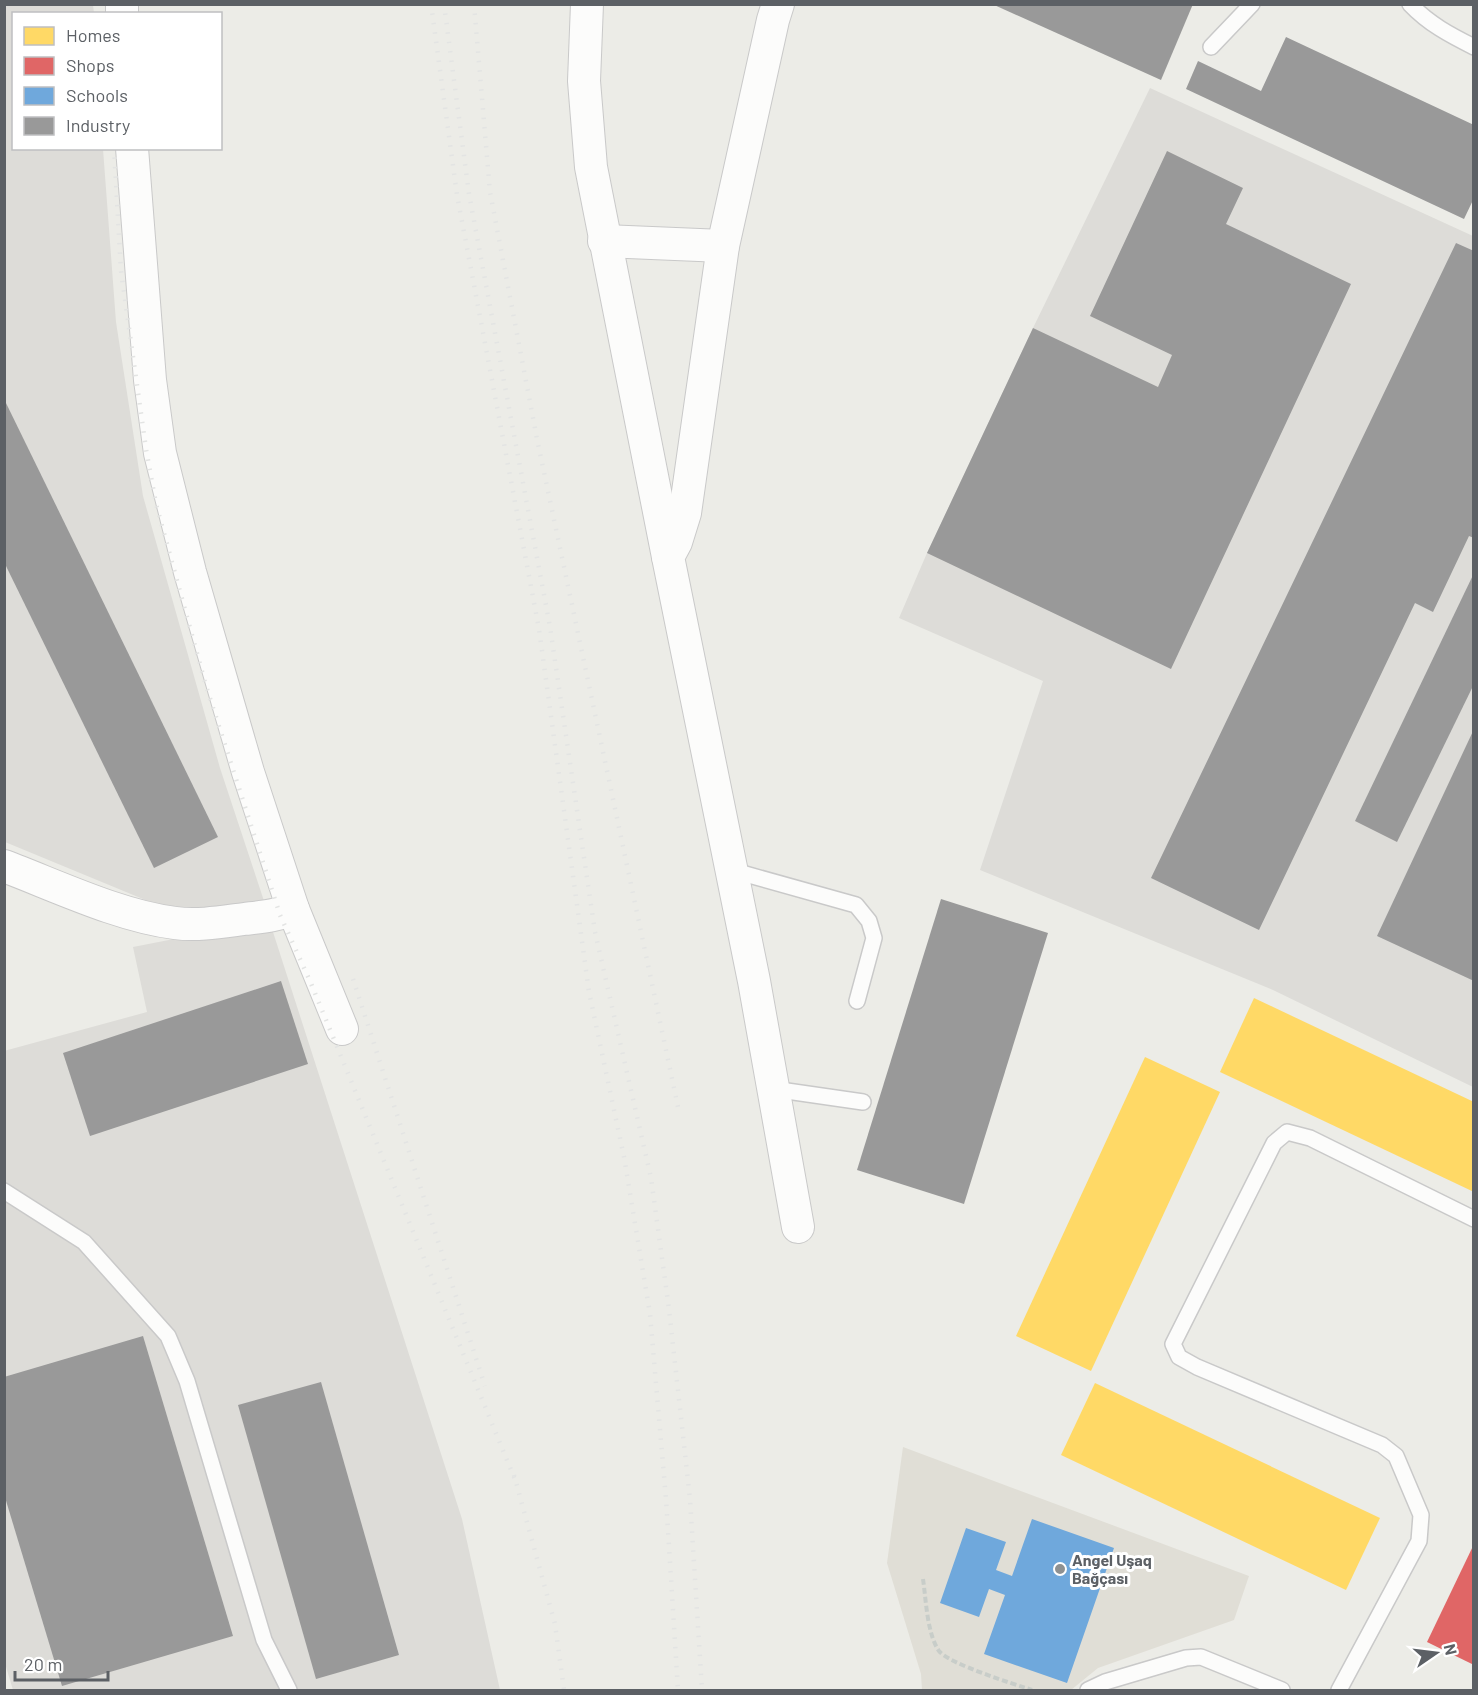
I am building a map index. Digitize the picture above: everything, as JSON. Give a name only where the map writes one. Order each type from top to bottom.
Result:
[{"type":"street","points":[[587,4],[584,81],[591,167],[731,870],[798,1227]]},
{"type":"street","points":[[669,557],[685,513],[723,246],[772,20],[778,4]]},
{"type":"street","points":[[132,150],[150,380],[160,453],[190,572],[244,761],[293,909],[342,1029]]},
{"type":"street","points":[[604,241],[723,246]]},
{"type":"street","points":[[4,866],[91,900],[174,923],[209,924],[280,915],[293,909]]},
{"type":"lane","points":[[1211,47],[1252,4]]},
{"type":"lane","points":[[1410,4],[1441,30],[1473,47]]},
{"type":"lane","points":[[731,870],[856,905],[868,921],[874,938],[857,1001]]},
{"type":"lane","points":[[773,1089],[863,1102]]},
{"type":"lane","points":[[1339,1690],[1419,1541],[1421,1515],[1396,1456],[1382,1444],[1197,1367],[1179,1357],[1173,1344],[1274,1143],[1287,1132],[1310,1138],[1473,1219]]},
{"type":"lane","points":[[4,1191],[84,1242],[168,1336],[187,1382],[264,1640],[289,1690]]},
{"type":"lane","points":[[1088,1690],[1105,1682],[1186,1658],[1201,1657],[1265,1687],[1282,1690]]},
{"type":"path","points":[[923,1579],[932,1635],[940,1652],[953,1660],[1032,1690]]},
{"type":"shaded area","points":[[4,5],[93,5],[94,12],[12,12],[12,150],[103,150],[116,322],[143,496],[220,768],[264,901],[172,911],[5,842]]},
{"type":"shaded area","points":[[1150,88],[1473,236],[1473,1087],[1273,990],[980,870],[1043,681],[899,618],[927,553],[1033,328]]},
{"type":"shaded area","points":[[273,932],[462,1519],[500,1690],[13,1690],[4,1660],[4,1051],[147,1012],[133,947],[174,939]]},
{"type":"shaded area","name":"Angel Uşaq Bağçası","points":[[903,1447],[1249,1576],[1234,1620],[1098,1668],[1071,1690],[922,1690],[921,1674],[887,1563]]},
{"type":"building: Homes","points":[[1254,998],[1474,1102],[1474,1192],[1220,1072]]},
{"type":"building: Homes","points":[[1145,1057],[1220,1092],[1091,1371],[1016,1336]]},
{"type":"building: Homes","points":[[1095,1383],[1380,1518],[1346,1590],[1061,1455]]},
{"type":"building: Shops","points":[[1474,1544],[1474,1665],[1427,1642]]},
{"type":"building: Schools","points":[[1032,1519],[1114,1548],[1067,1683],[984,1654],[1005,1595],[989,1589],[979,1617],[940,1603],[966,1528],[1006,1542],[996,1570],[1012,1576]]},
{"type":"building: Industry","points":[[992,4],[1193,4],[1161,80]]},
{"type":"building: Industry","points":[[1286,37],[1474,125],[1474,198],[1464,219],[1186,89],[1198,61],[1261,91]]},
{"type":"building: Industry","points":[[1167,151],[1243,188],[1226,224],[1351,284],[1171,669],[927,553],[1033,328],[1158,387],[1172,355],[1090,316]]},
{"type":"building: Industry","points":[[1456,243],[1474,251],[1474,538],[1469,536],[1433,612],[1415,603],[1259,930],[1151,878]]},
{"type":"building: Industry","points":[[5,401],[218,837],[154,868],[5,564]]},
{"type":"building: Industry","points":[[1474,573],[1474,684],[1397,842],[1355,821]]},
{"type":"building: Industry","points":[[1474,729],[1474,981],[1377,936]]},
{"type":"building: Industry","points":[[941,899],[1048,933],[964,1204],[857,1170]]},
{"type":"building: Industry","points":[[281,981],[308,1064],[90,1136],[63,1053]]},
{"type":"building: Industry","points":[[143,1336],[233,1636],[62,1686],[4,1494],[4,1377]]},
{"type":"building: Industry","points":[[321,1382],[399,1655],[316,1679],[238,1405]]},
{"type":"railway","points":[[105,4],[106,12]]},
{"type":"railway","points":[[431,4],[457,195],[539,629],[589,992],[624,1157],[650,1314],[666,1499],[678,1690]]},
{"type":"railway","points":[[444,4],[469,194],[550,627],[595,932],[651,1178],[669,1309],[690,1499],[702,1690]]},
{"type":"railway","points":[[474,4],[490,192],[537,439],[678,1107]]},
{"type":"railway","points":[[114,150],[121,271],[146,449],[156,504],[206,686],[280,915],[310,981],[516,1482]]},
{"type":"railway","points":[[353,979],[485,1386]]},
{"type":"railway","points":[[514,1475],[555,1624],[564,1690]]},
{"type":"place","name":"Angel Uşaq Bağçası","points":[[1060,1569]]}]
